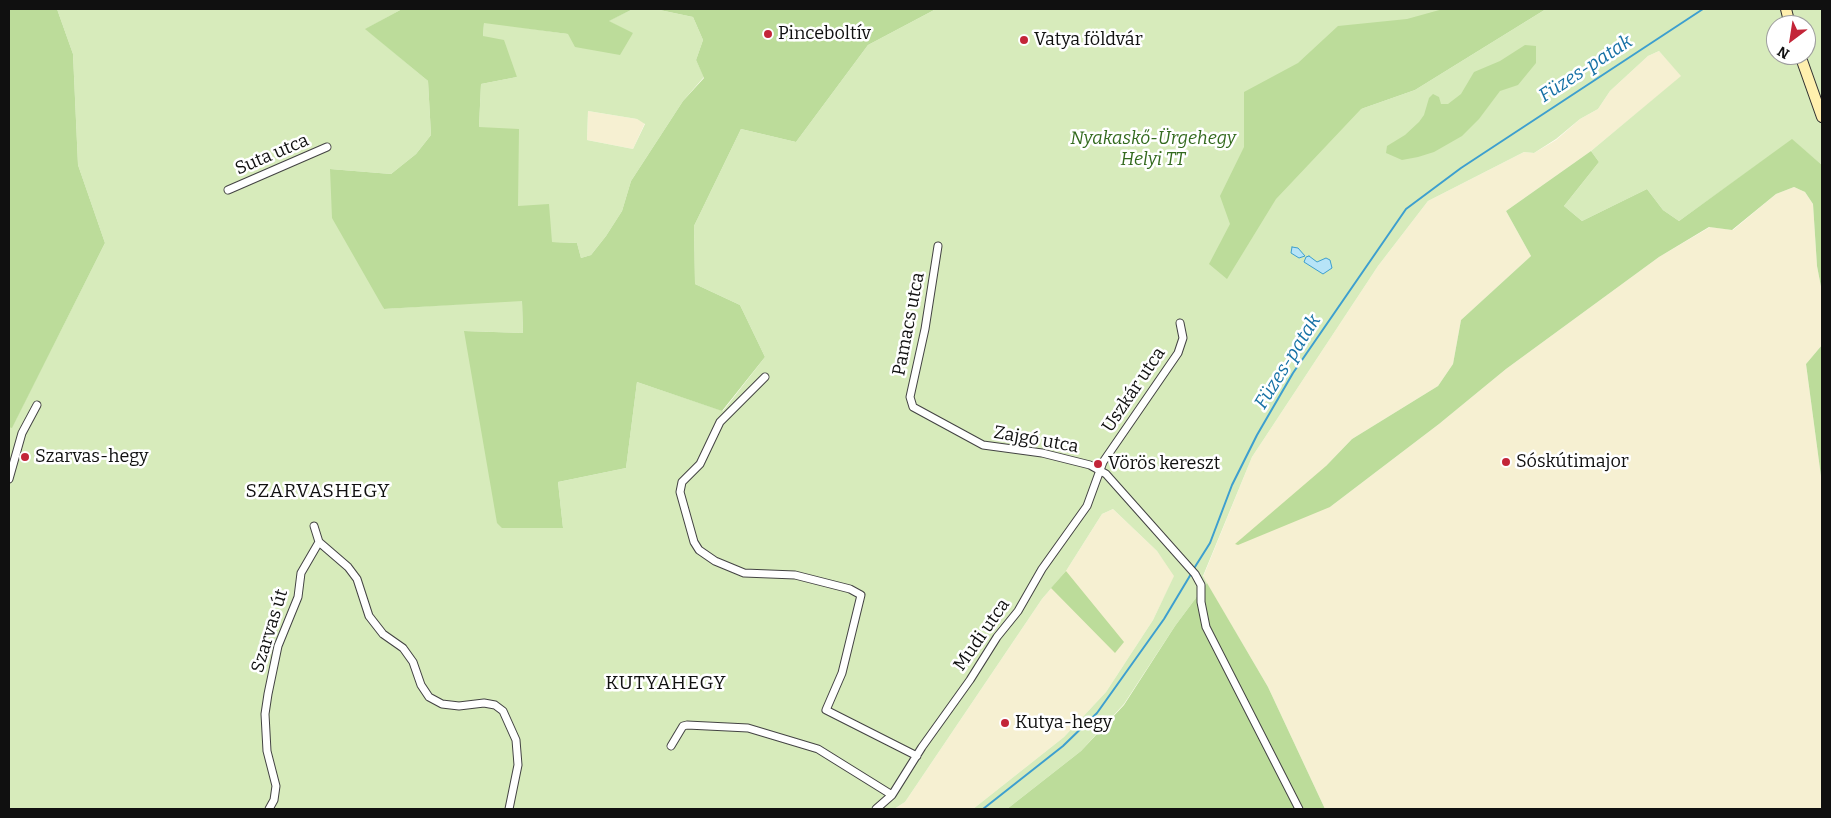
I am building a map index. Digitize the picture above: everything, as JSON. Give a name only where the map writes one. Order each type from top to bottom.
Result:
[{"type":"main road","points":[[1804,65],[1822,117]]},
{"type":"street","name":"Suta utca","points":[[228,190],[327,147]]},
{"type":"street","name":"Pamacs utca","points":[[913,407],[910,397],[925,329],[938,246]]},
{"type":"street","name":"Uszkár utca","points":[[1101,471],[1103,462],[1178,353],[1182,338],[1180,323]]},
{"type":"street","points":[[765,377],[720,422],[700,464],[682,482],[680,492],[694,542],[699,550],[715,562],[744,573],[794,575],[850,589],[861,595],[842,673],[826,710],[917,756]]},
{"type":"street","points":[[9,479],[22,433],[38,405]]},
{"type":"street","name":"Zajgó utca","points":[[913,407],[983,445],[1042,453],[1090,465],[1101,471]]},
{"type":"street","points":[[1101,471],[1195,574],[1201,585],[1201,602],[1206,627],[1299,809]]},
{"type":"street","name":"Mudi utca","points":[[876,809],[892,795],[997,637],[1018,611],[1042,569],[1087,506],[1101,471]]},
{"type":"street","points":[[314,526],[319,542],[348,567],[356,579],[369,616],[383,634],[403,648],[413,662],[421,685],[429,697],[442,704],[459,706],[484,703],[495,705],[503,711],[516,740],[518,765],[509,809]]},
{"type":"street","name":"Szarvas út","points":[[269,809],[274,800],[276,786],[268,758],[265,714],[272,665],[296,603],[301,573],[319,542]]},
{"type":"street","points":[[671,746],[683,726],[687,725],[748,728],[812,747],[892,795]]},
{"type":"shaded area","points":[[1659,51],[1682,76],[1591,151],[1506,211],[1531,256],[1461,320],[1453,364],[1438,386],[1352,439],[1326,466],[1330,507],[1439,424],[1506,369],[1659,257],[1710,227],[1733,230],[1776,194],[1794,187],[1805,192],[1813,204],[1817,266],[1822,292],[1822,345],[1806,364],[1822,484],[1822,809],[1325,809],[1268,687],[1203,577],[1252,457],[1378,266],[1428,201],[1524,152],[1534,153],[1556,140],[1580,119],[1598,109],[1610,91],[1648,56]]},
{"type":"shaded area","points":[[588,111],[637,119],[645,123],[633,149],[587,140]]},
{"type":"shaded area","points":[[1113,509],[1157,551],[1175,575],[1153,620],[1106,692],[1064,737],[973,809],[894,809],[905,802],[1042,599],[1066,571],[1102,514]]},
{"type":"green space","points":[[9,9],[57,9],[73,54],[78,165],[105,243],[12,428],[9,427]]},
{"type":"green space","name":"Nyakaskő-Ürgehegy Helyi TT","points":[[57,9],[402,9],[366,29],[428,81],[431,135],[416,154],[391,174],[330,169],[384,309],[522,300],[523,333],[465,331],[563,528],[558,482],[626,468],[637,382],[723,411],[765,357],[740,305],[695,284],[694,226],[741,129],[796,142],[868,45],[936,9],[1523,9],[1361,109],[1415,90],[1546,9],[1822,9],[1822,94],[1819,98],[1822,105],[1822,165],[1792,140],[1679,221],[1663,210],[1647,189],[1582,221],[1564,206],[1599,162],[1591,151],[1681,76],[1659,51],[1648,56],[1610,91],[1598,109],[1580,119],[1556,139],[1534,153],[1524,152],[1428,201],[1378,266],[1252,457],[1203,576],[1207,583],[1175,626],[1124,704],[1081,751],[1007,809],[973,809],[1064,737],[1106,692],[1153,620],[1174,576],[1157,551],[1113,509],[1102,514],[1066,571],[1042,599],[905,802],[894,809],[9,809],[9,427],[12,427],[105,243],[78,165],[73,54]]},
{"type":"green space","points":[[402,9],[633,9],[609,21],[633,33],[620,55],[575,47],[568,34],[484,23],[483,36],[504,40],[517,77],[481,84],[479,127],[519,129],[518,206],[549,204],[552,242],[577,243],[581,258],[591,255],[606,236],[622,211],[631,181],[683,101],[704,78],[696,60],[703,40],[693,17],[655,9],[936,9],[868,45],[796,142],[741,129],[694,226],[695,284],[740,305],[765,357],[722,411],[637,382],[626,468],[558,482],[563,528],[502,528],[497,523],[464,331],[523,333],[522,301],[384,309],[332,218],[330,169],[391,174],[416,154],[431,135],[428,81],[365,29]]},
{"type":"green space","points":[[633,9],[655,9],[693,17],[703,40],[696,60],[704,77],[683,101],[631,181],[622,211],[606,236],[591,255],[581,258],[577,243],[552,242],[518,206],[479,127],[481,84],[517,77],[483,36],[484,22],[568,34],[633,34],[608,21]],"holes":[[[588,111],[637,119],[645,124],[633,149],[587,140]]]},
{"type":"green space","points":[[1443,9],[1546,9],[1415,90],[1361,109],[1276,199],[1227,279],[1209,264],[1230,224],[1220,196],[1244,147],[1244,92],[1298,63],[1338,26],[1407,19]]},
{"type":"green space","points":[[1525,45],[1536,46],[1536,63],[1518,85],[1500,91],[1479,119],[1462,136],[1434,152],[1418,157],[1402,160],[1386,153],[1387,146],[1405,135],[1419,122],[1424,115],[1429,98],[1433,94],[1439,97],[1441,104],[1448,104],[1461,94],[1474,72],[1500,61]]},
{"type":"green space","points":[[1792,139],[1822,165],[1822,292],[1817,266],[1813,204],[1805,192],[1794,187],[1776,194],[1732,230],[1709,227],[1659,257],[1506,369],[1439,424],[1330,507],[1238,545],[1235,544],[1326,466],[1352,439],[1438,386],[1453,364],[1461,320],[1531,256],[1506,211],[1591,151],[1599,162],[1564,206],[1582,221],[1647,189],[1663,210],[1679,221]]},
{"type":"green space","points":[[1822,345],[1822,484],[1806,364]]},
{"type":"green space","points":[[1066,571],[1124,642],[1115,653],[1051,588]]},
{"type":"green space","points":[[1207,583],[1268,687],[1325,809],[1007,809],[1081,751],[1124,705],[1175,626]]},
{"type":"water","points":[[1292,247],[1298,248],[1305,256],[1299,258],[1291,253]]},
{"type":"water","points":[[1309,256],[1317,262],[1326,258],[1330,260],[1332,268],[1323,274],[1304,262],[1306,257]]},
{"type":"waterway","name":"Füzes-patak","points":[[1193,570],[1210,543],[1232,485],[1257,435],[1293,373],[1406,209],[1461,168],[1703,9]]},
{"type":"waterway","name":"Füzes-patak","points":[[983,809],[1063,746],[1097,713],[1164,619],[1191,574]]},
{"type":"place","name":"Pinceboltív","points":[[768,34]]},
{"type":"place","name":"Vatya földvár","points":[[1024,40]]},
{"type":"place","name":"Szarvas-hegy","points":[[25,457]]},
{"type":"place","name":"Sóskútimajor","points":[[1506,462]]},
{"type":"place","name":"Vörös kereszt","points":[[1098,464]]},
{"type":"place","name":"Kutya-hegy","points":[[1005,723]]},
{"type":"district","name":"SZARVASHEGY","points":[[318,492]]},
{"type":"district","name":"KUTYAHEGY","points":[[666,684]]}]
